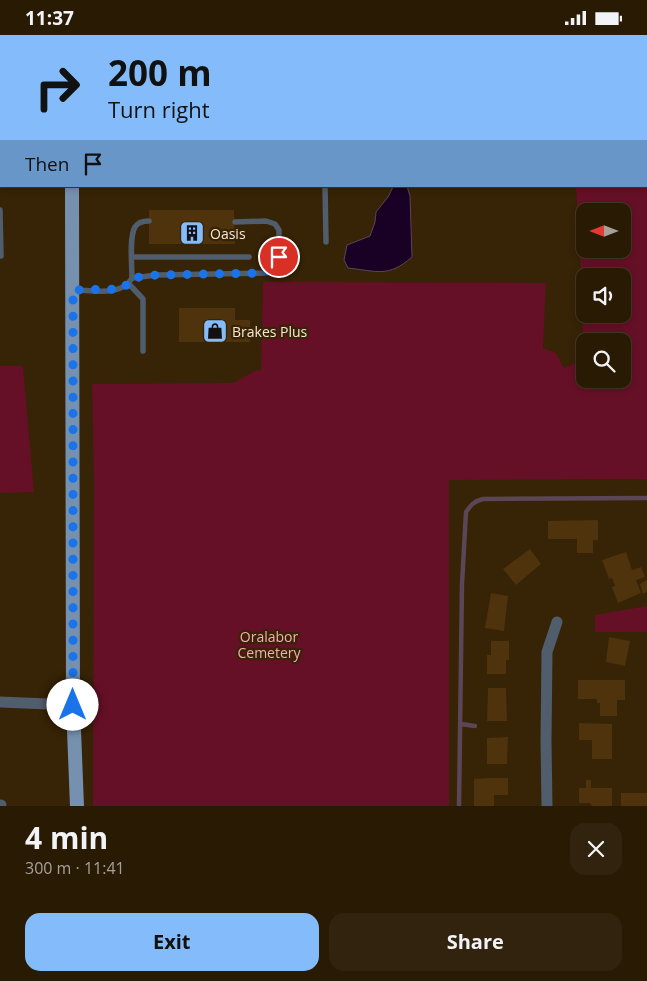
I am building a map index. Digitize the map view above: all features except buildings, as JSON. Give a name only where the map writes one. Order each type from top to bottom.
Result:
[{"type":"main road","points":[[72,187],[73,705],[77,806]]},
{"type":"street","points":[[547,806],[547,652],[557,622]]},
{"type":"street","points":[[0,702],[73,705]]},
{"type":"lane","points":[[325,187],[326,242]]},
{"type":"lane","points":[[0,210],[1,256]]},
{"type":"lane","points":[[143,351],[143,299],[131,281],[132,235],[135,226],[140,222],[149,221]]},
{"type":"lane","points":[[234,222],[266,221],[275,224],[279,230],[279,236]]},
{"type":"lane","points":[[73,290],[123,289],[131,281],[156,275],[264,273],[274,268],[279,257],[280,244]]},
{"type":"lane","points":[[132,257],[249,257]]},
{"type":"green space","name":"Oralabor Cemetery","points":[[576,187],[647,187],[647,479],[449,480],[449,806],[93,806],[94,482],[92,384],[234,383],[254,371],[261,370],[263,282],[546,283],[543,348],[556,353],[564,368],[576,362],[576,388],[631,388],[631,333],[583,333],[582,323],[631,323],[631,268],[581,268],[580,258],[631,258],[631,203],[577,203]]},
{"type":"green space","points":[[0,366],[23,366],[34,492],[0,493]]},
{"type":"green space","points":[[647,606],[647,632],[595,632],[595,615]]},
{"type":"shaded area","points":[[393,187],[407,187],[410,196],[412,257],[404,264],[389,271],[382,272],[348,268],[344,260],[347,245],[370,236],[376,212]]},
{"type":"waterway","points":[[459,806],[462,584],[466,512],[473,504],[483,499],[647,498]]},
{"type":"waterway","points":[[461,724],[475,726]]},
{"type":"place","name":"Oasis","points":[[192,233]]},
{"type":"place","name":"Brakes Plus","points":[[215,331]]},
{"type":"route","points":[[73,705],[73,290],[123,289],[132,278],[156,275],[264,273],[274,268],[279,257]]}]
